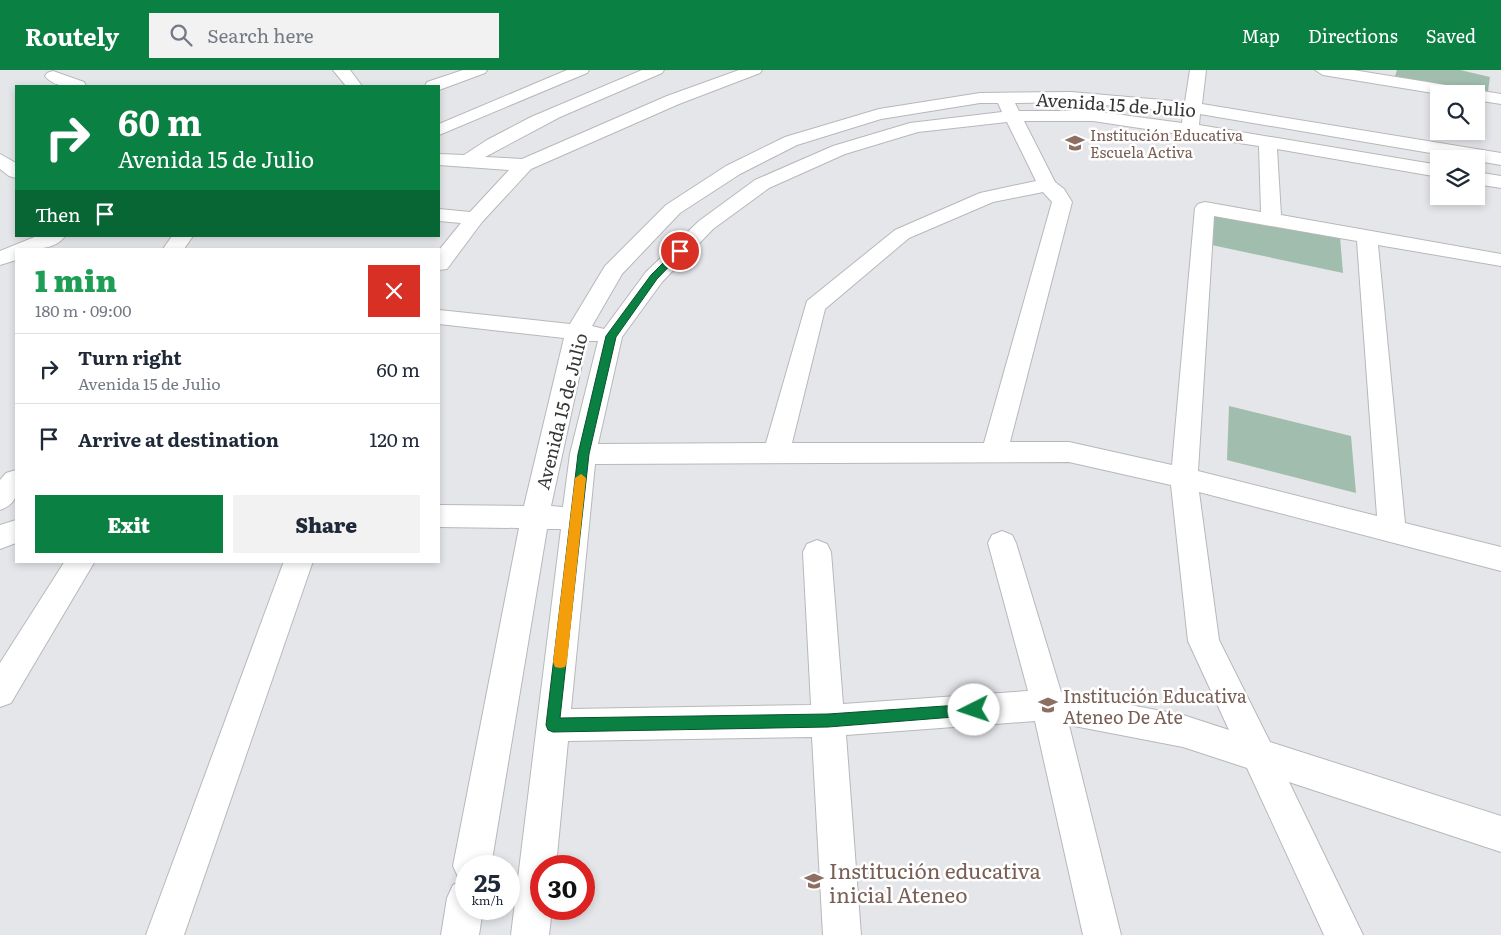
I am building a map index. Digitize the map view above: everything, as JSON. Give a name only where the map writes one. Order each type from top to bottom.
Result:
[{"type":"street","points":[[341,70],[353,85]]},
{"type":"street","points":[[434,85],[447,74],[478,70]]},
{"type":"street","points":[[440,130],[581,70]]},
{"type":"street","points":[[469,161],[476,154],[565,106],[656,70]]},
{"type":"street","points":[[440,263],[476,218],[524,165],[673,100],[754,70]]},
{"type":"street","points":[[1191,119],[1198,70]]},
{"type":"street","points":[[1323,70],[1385,75],[1430,85]]},
{"type":"street","points":[[53,76],[76,85]]},
{"type":"street","name":"Avenida 15 de Julio","points":[[474,855],[535,517],[577,332],[613,271],[673,209],[733,170],[791,141],[879,114],[980,98],[1009,107],[1093,116],[1191,119],[1501,159]]},
{"type":"street","points":[[994,452],[1062,202],[1057,193],[1047,185],[1009,107]]},
{"type":"street","name":"Avenida 15 de Julio","points":[[530,935],[583,454],[611,336],[654,277],[706,225],[762,184],[839,150],[916,127],[1009,107]]},
{"type":"street","name":"Avenida 15 de Julio","points":[[1191,119],[1268,142],[1430,169]]},
{"type":"street","points":[[1268,142],[1271,220]]},
{"type":"street","points":[[440,159],[524,165]]},
{"type":"street","points":[[0,160],[15,171]]},
{"type":"street","points":[[1485,179],[1501,182]]},
{"type":"street","points":[[776,453],[815,306],[902,234],[987,197],[1047,185]]},
{"type":"street","points":[[1344,935],[1204,641],[1184,478],[1205,208],[1501,260]]},
{"type":"street","points":[[440,215],[476,218]]},
{"type":"street","points":[[1367,236],[1392,532]]},
{"type":"street","points":[[27,248],[53,237]]},
{"type":"street","points":[[174,248],[182,237]]},
{"type":"street","points":[[0,259],[15,252]]},
{"type":"street","points":[[440,317],[611,336]]},
{"type":"street","points":[[583,454],[1068,452],[1184,478],[1501,559]]},
{"type":"street","points":[[0,499],[15,481]]},
{"type":"street","points":[[440,516],[577,518]]},
{"type":"street","points":[[0,537],[15,531]]},
{"type":"street","points":[[1002,544],[1048,705],[1102,935]]},
{"type":"street","points":[[817,552],[842,935]]},
{"type":"street","points":[[0,692],[80,563]]},
{"type":"street","points":[[165,935],[298,563]]},
{"type":"street","points":[[553,725],[828,721],[1048,705],[1183,731],[1501,834]]},
{"type":"street","points":[[460,935],[462,920]]},
{"type":"green space","points":[[1397,70],[1460,70],[1490,77],[1488,91],[1485,92],[1485,85],[1437,85],[1397,79],[1395,76]]},
{"type":"green space","points":[[1210,211],[1340,237],[1343,273],[1207,244]]},
{"type":"green space","points":[[1229,406],[1351,436],[1356,493],[1227,460]]},
{"type":"slow traffic","points":[[560,662],[581,478]]},
{"type":"place","name":"Institución Educativa Escuela Activa","points":[[1075,143]]},
{"type":"place","name":"Institución Educativa Ateneo De Ate","points":[[1048,705]]},
{"type":"place","name":"Institución educativa inicial Ateneo","points":[[814,881]]},
{"type":"route","points":[[680,251],[654,277],[611,336],[583,454],[553,725],[828,721],[974,710]]}]
